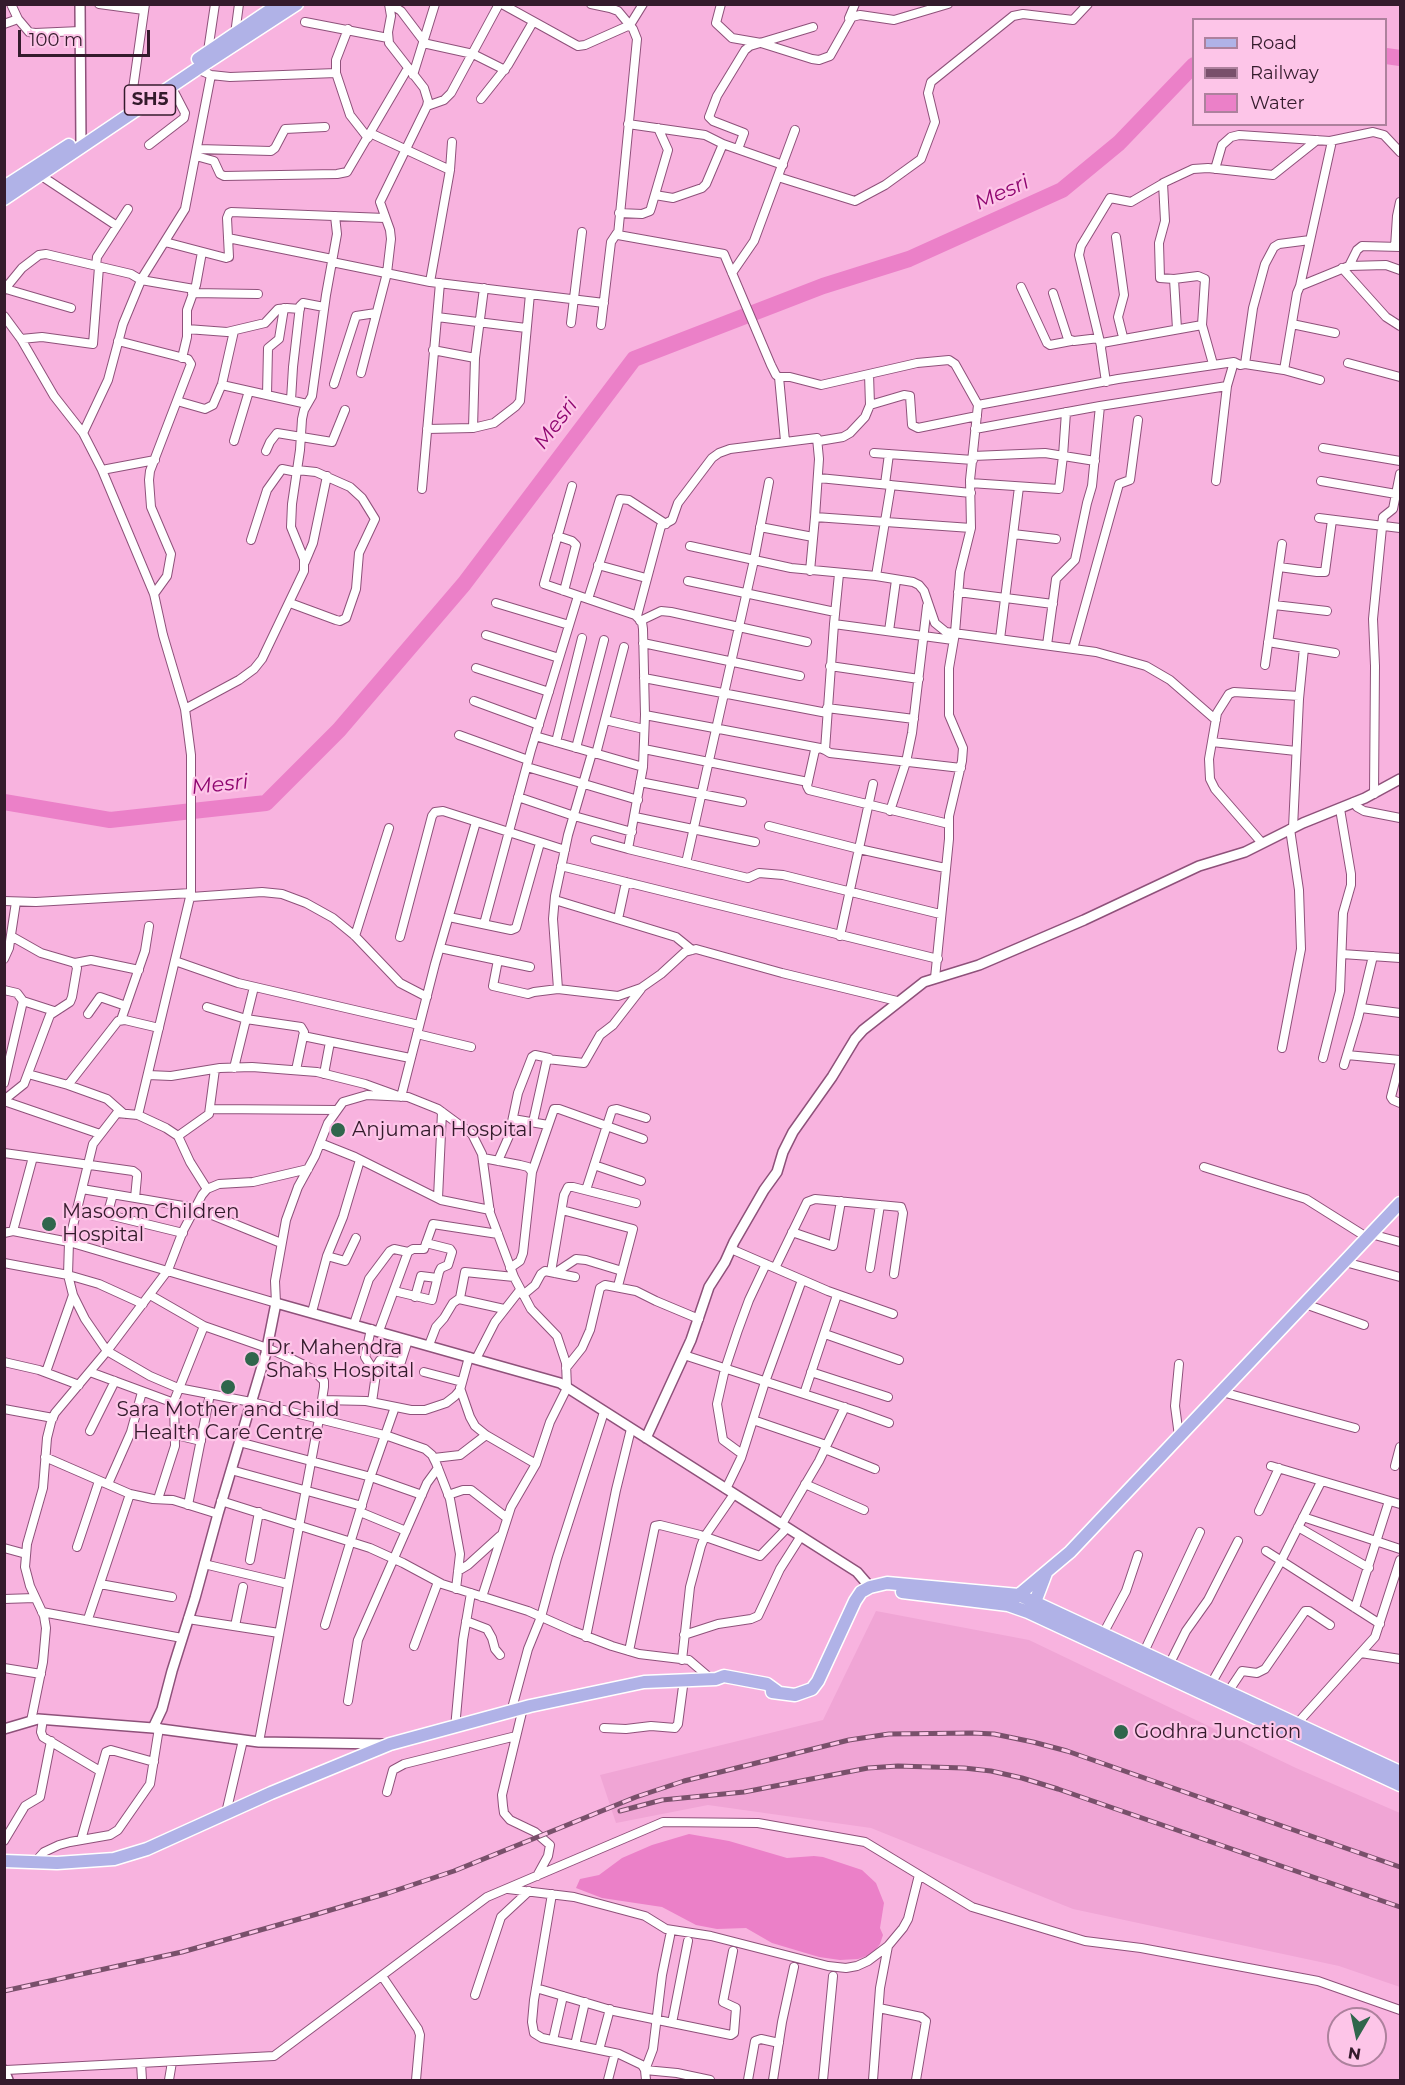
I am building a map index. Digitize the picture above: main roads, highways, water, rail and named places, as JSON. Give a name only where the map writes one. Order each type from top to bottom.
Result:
[{"type":"main road","name":"SH5","points":[[4,199],[40,175],[130,104],[279,4]]},
{"type":"main road","name":"SH5","points":[[4,187],[171,86],[297,4]]},
{"type":"main road","points":[[1008,1605],[1070,1552],[1401,1203]]},
{"type":"main road","points":[[1032,1607],[1046,1572]]},
{"type":"main road","points":[[4,1861],[84,1863],[114,1859],[147,1849],[390,1744],[517,1710],[644,1682],[713,1678],[723,1684],[795,1695],[812,1689],[819,1681],[861,1592],[887,1583],[1019,1595],[1032,1607],[1293,1729],[1401,1772]]},
{"type":"main road","points":[[874,1587],[1032,1607],[1103,1634],[1228,1692],[1293,1729],[1401,1785]]},
{"type":"water","points":[[689,1834],[729,1841],[787,1858],[823,1857],[862,1870],[876,1883],[884,1903],[880,1928],[883,1935],[880,1944],[874,1952],[858,1959],[840,1960],[819,1957],[772,1943],[746,1928],[717,1929],[696,1925],[662,1907],[602,1898],[576,1888],[580,1879],[599,1875],[622,1858],[652,1845]]},
{"type":"waterway","name":"Mesri","points":[[1387,56],[1400,58]]},
{"type":"waterway","name":"Mesri","points":[[4,802],[110,820],[266,803],[339,730],[464,584],[634,359],[823,286],[909,259],[1062,190],[1119,143],[1192,67]]},
{"type":"railway","points":[[4,1991],[182,1952],[317,1914],[454,1871],[636,1797],[684,1781],[849,1740],[889,1734],[994,1734],[1033,1742],[1067,1751],[1400,1867]]},
{"type":"railway","points":[[620,1811],[662,1800],[744,1792],[868,1768],[898,1766],[991,1771],[1058,1789],[1400,1907]]},
{"type":"place","name":"Anjuman Hospital","points":[[338,1130]]},
{"type":"place","name":"Masoom Children Hospital","points":[[49,1224]]},
{"type":"place","name":"Dr. Mahendra Shahs Hospital","points":[[252,1359]]},
{"type":"place","name":"Sara Mother and Child Health Care Centre","points":[[228,1387]]},
{"type":"place","name":"Godhra Junction","points":[[1121,1732]]}]
